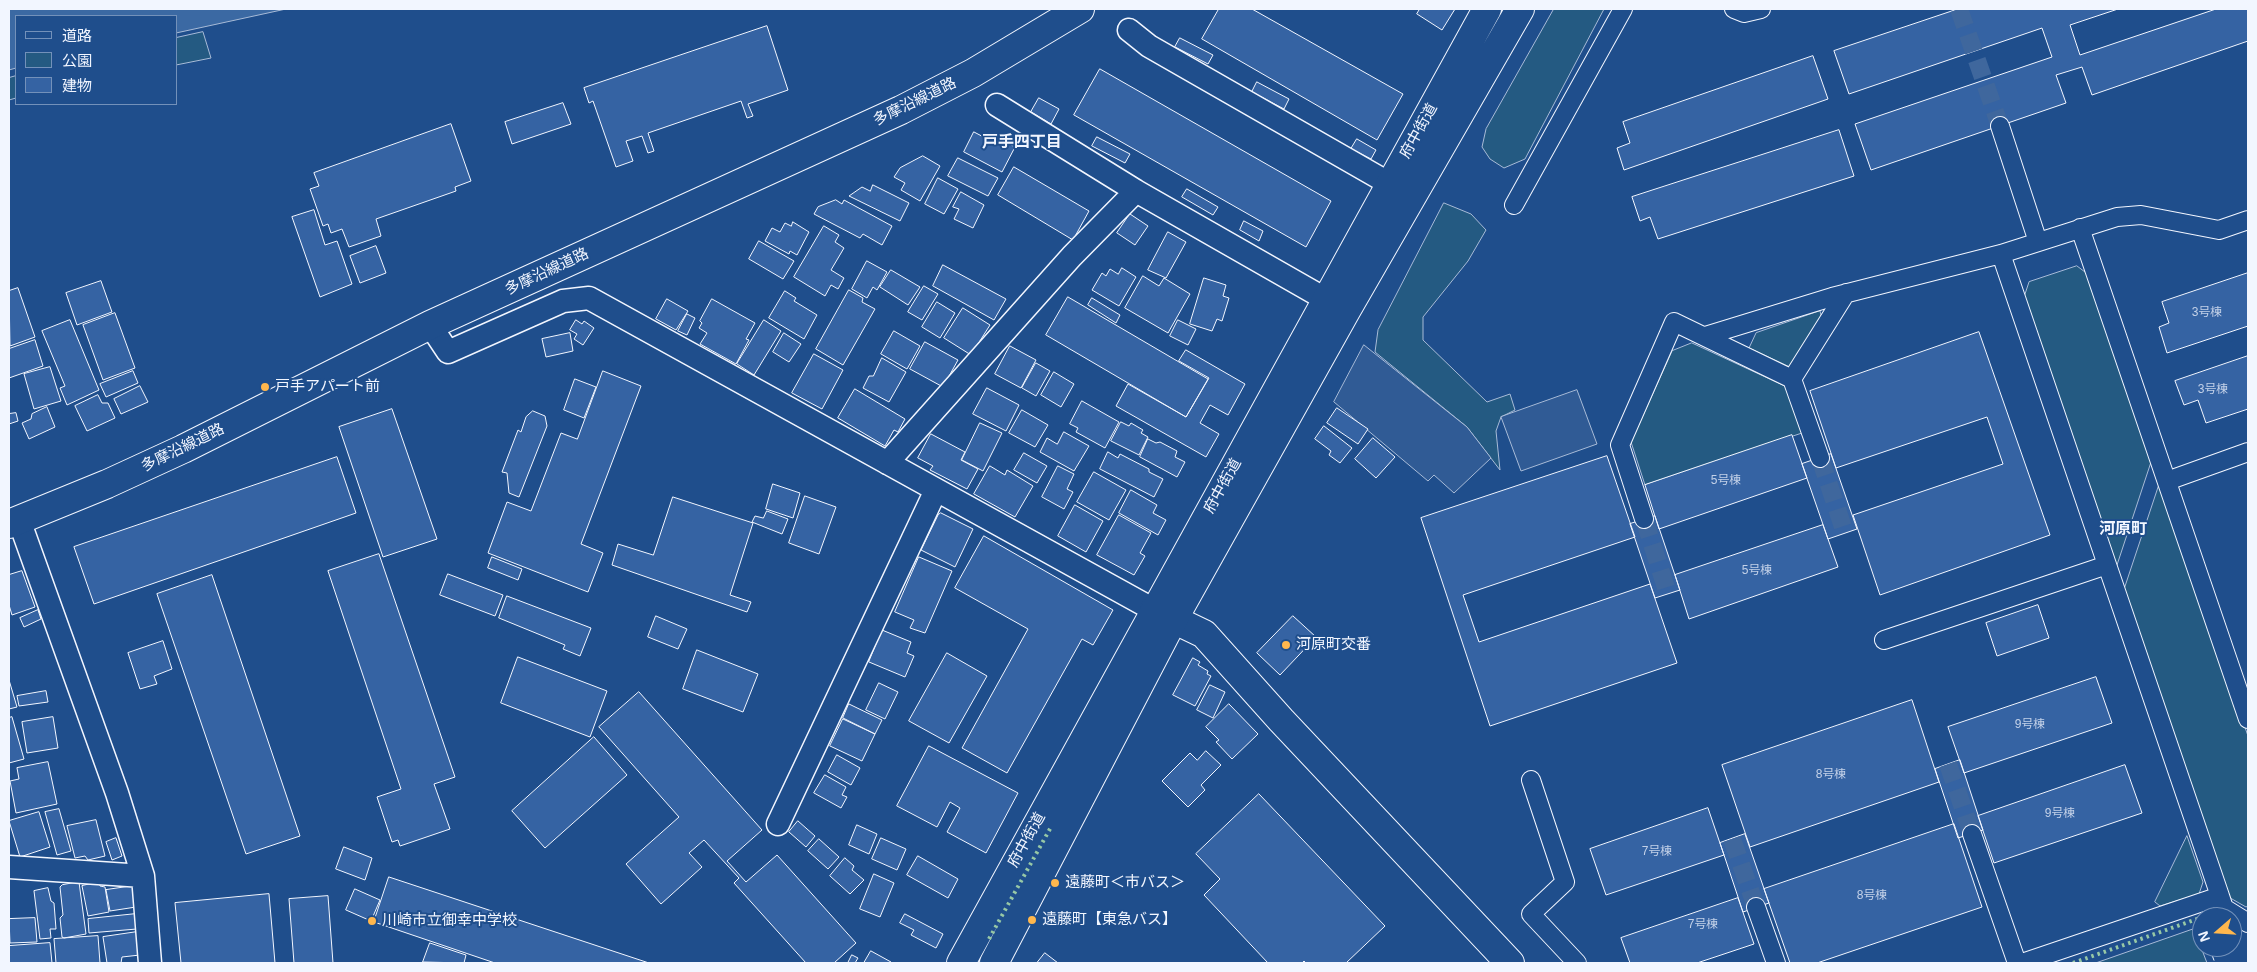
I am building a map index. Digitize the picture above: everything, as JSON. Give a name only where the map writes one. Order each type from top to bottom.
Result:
[{"type":"main road","name":"多摩沿線道路","points":[[14,522],[107,484],[183,449],[430,325],[902,110],[973,73],[1080,9]]},
{"type":"main road","name":"府中街道","points":[[1336,306],[1390,184],[1486,9]]},
{"type":"main road","name":"府中街道","points":[[960,963],[1163,615],[1336,306],[1432,164],[1520,9]]},
{"type":"main road","name":"府中街道","points":[[994,963],[1163,615]]},
{"type":"main road","points":[[1163,615],[1204,634],[1281,720],[1510,963]]},
{"type":"street","points":[[1514,205],[1623,9]]},
{"type":"street","points":[[1734,9],[1744,13],[1761,9]]},
{"type":"street","points":[[1129,30],[1149,46],[1390,184]]},
{"type":"street","points":[[997,105],[1136,191],[1336,306]]},
{"type":"street","points":[[2000,126],[2038,242]]},
{"type":"street","points":[[1407,152],[1432,164]]},
{"type":"street","points":[[887,463],[1072,256],[1136,191]]},
{"type":"street","points":[[1705,336],[1846,293],[2001,254],[2117,217],[2141,215],[2219,230],[2248,220]]},
{"type":"street","points":[[2080,228],[2248,719]]},
{"type":"street","points":[[2001,254],[2224,908],[2248,923]]},
{"type":"street","points":[[1792,379],[1846,293]]},
{"type":"street","points":[[430,325],[448,352],[563,301],[589,298],[1163,615]]},
{"type":"street","points":[[1644,519],[1620,445],[1674,322],[1792,379],[1820,458]]},
{"type":"street","points":[[2167,481],[2248,452]]},
{"type":"street","points":[[778,824],[936,490]]},
{"type":"street","points":[[14,522],[117,793],[143,876],[150,963]]},
{"type":"street","points":[[1884,640],[2107,565]]},
{"type":"street","points":[[1531,780],[1565,882],[1531,914],[1577,963]]},
{"type":"street","points":[[1972,834],[2017,963]]},
{"type":"street","points":[[9,867],[143,876]]},
{"type":"street","points":[[2022,963],[2220,896]]},
{"type":"street","points":[[1756,907],[1776,963]]},
{"type":"green space","points":[[1554,9],[1604,9],[1525,159],[1504,168],[1490,159],[1482,147],[1486,129]]},
{"type":"green space","points":[[203,32],[211,58],[178,65],[178,38]]},
{"type":"green space","points":[[15,76],[15,98],[9,100],[9,78]]},
{"type":"green space","points":[[1444,203],[1471,214],[1486,230],[1468,261],[1423,317],[1423,340],[1487,402],[1510,394],[1515,410],[1501,417],[1496,431],[1500,470],[1467,427],[1375,352],[1378,330]]},
{"type":"green space","points":[[2077,266],[2089,275],[2153,456],[2116,568],[2024,297],[2029,282]]},
{"type":"green space","points":[[1820,311],[1823,323],[1794,369],[1749,348],[1756,333]]},
{"type":"green space","points":[[1692,343],[1787,387],[1802,433],[1645,485],[1631,442],[1672,351]]},
{"type":"green space","points":[[2160,482],[2248,736],[2248,906],[2246,907],[2225,895],[2124,590]]},
{"type":"green space","points":[[2187,836],[2203,882],[2199,894],[2160,906],[2155,902]]},
{"type":"green space","points":[[2192,930],[2192,957],[2205,957],[2207,963],[2096,963]]},
{"type":"shaded area","points":[[9,9],[286,9],[178,33],[178,15],[15,15],[15,68],[9,70]]},
{"type":"shaded area","points":[[1364,345],[1467,427],[1491,458],[1454,493],[1434,475],[1428,481],[1334,402]]},
{"type":"shaded area","points":[[1577,390],[1597,444],[1521,471],[1501,417]]},
{"type":"building","points":[[1219,9],[1252,9],[1403,94],[1377,140],[1202,39]]},
{"type":"building","points":[[1420,9],[1455,9],[1442,30],[1417,14]]},
{"type":"building","points":[[1958,9],[2118,9],[2070,25],[2080,55],[2216,9],[2248,9],[2248,41],[2092,95],[2082,67],[2056,75],[2066,103],[1871,170],[1855,124],[2052,57],[2042,28],[1849,94],[1834,51]]},
{"type":"building","points":[[767,26],[788,90],[748,104],[753,116],[747,118],[741,101],[648,133],[654,151],[648,153],[642,136],[626,141],[633,161],[616,167],[593,101],[589,103],[584,88]]},
{"type":"building","points":[[1180,38],[1213,55],[1208,64],[1175,47]]},
{"type":"building","points":[[1813,56],[1828,99],[1624,170],[1617,148],[1630,143],[1623,122]]},
{"type":"building","points":[[1100,69],[1331,201],[1306,247],[1074,115]]},
{"type":"building","points":[[1257,82],[1289,99],[1284,109],[1252,92]]},
{"type":"building","points":[[1039,98],[1059,109],[1051,124],[1031,112]]},
{"type":"building","points":[[563,103],[571,124],[512,144],[505,122]]},
{"type":"building","points":[[451,124],[471,181],[455,187],[456,191],[376,219],[381,236],[349,247],[342,229],[331,233],[328,224],[323,226],[310,189],[319,186],[314,173]]},
{"type":"building","points":[[1839,130],[1854,176],[1658,239],[1650,217],[1640,221],[1632,197]]},
{"type":"building","points":[[974,132],[995,143],[998,138],[1015,147],[1002,172],[964,152]]},
{"type":"building","points":[[1097,137],[1130,154],[1125,163],[1092,146]]},
{"type":"building","points":[[1357,139],[1376,150],[1371,159],[1351,149]]},
{"type":"building","points":[[923,156],[940,166],[920,201],[901,190],[905,183],[894,177],[900,168]]},
{"type":"building","points":[[958,158],[998,178],[988,196],[948,176]]},
{"type":"building","points":[[1014,167],[1089,211],[1073,240],[998,195]]},
{"type":"building","points":[[938,178],[958,189],[944,214],[925,204]]},
{"type":"building","points":[[873,185],[909,203],[900,221],[849,196],[862,187],[870,191]]},
{"type":"building","points":[[1187,189],[1218,207],[1213,215],[1182,197]]},
{"type":"building","points":[[961,192],[984,205],[973,228],[954,219],[959,209],[953,207]]},
{"type":"building","points":[[836,200],[842,204],[844,200],[892,226],[882,245],[863,234],[860,238],[814,214],[818,207]]},
{"type":"building","points":[[314,210],[325,245],[337,241],[352,284],[320,297],[292,217]]},
{"type":"building","points":[[1130,214],[1148,226],[1135,245],[1117,233]]},
{"type":"building","points":[[1244,221],[1263,231],[1259,241],[1240,230]]},
{"type":"building","points":[[793,222],[809,232],[797,255],[790,251],[789,254],[765,241],[772,228],[780,232],[785,223],[791,226]]},
{"type":"building","points":[[824,226],[839,235],[835,242],[844,248],[831,270],[844,278],[838,289],[831,285],[825,296],[794,277]]},
{"type":"building","points":[[1168,232],[1186,242],[1166,278],[1148,270]]},
{"type":"building","points":[[759,241],[794,261],[783,279],[749,259]]},
{"type":"building","points":[[376,246],[386,273],[360,283],[350,256]]},
{"type":"building","points":[[867,261],[887,272],[877,290],[873,287],[867,298],[852,289]]},
{"type":"building","points":[[943,265],[1006,299],[994,320],[933,286]]},
{"type":"building","points":[[1122,268],[1136,277],[1119,306],[1092,290],[1102,273],[1106,276],[1110,269],[1118,274]]},
{"type":"building","points":[[891,270],[920,287],[908,305],[880,287]]},
{"type":"building","points":[[2248,273],[2248,326],[2167,353],[2159,327],[2169,323],[2162,302]]},
{"type":"building","points":[[1143,276],[1159,286],[1164,278],[1190,294],[1168,333],[1125,308]]},
{"type":"building","points":[[1204,278],[1226,285],[1223,296],[1229,298],[1222,321],[1217,319],[1212,331],[1190,324]]},
{"type":"building","points":[[101,281],[112,312],[77,325],[66,293]]},
{"type":"building","points":[[924,286],[938,294],[922,320],[908,312]]},
{"type":"building","points":[[18,288],[35,337],[10,346],[9,291]]},
{"type":"building","points":[[849,290],[863,298],[862,302],[875,309],[843,365],[816,349]]},
{"type":"building","points":[[785,291],[796,298],[794,301],[817,315],[804,339],[769,318]]},
{"type":"building","points":[[1068,297],[1208,379],[1186,417],[1046,335]]},
{"type":"building","points":[[1092,298],[1120,315],[1116,323],[1088,305]]},
{"type":"building","points":[[667,299],[688,311],[676,330],[656,319]]},
{"type":"building","points":[[712,299],[755,323],[746,339],[749,340],[736,364],[700,344],[707,333],[699,328],[702,323],[700,321]]},
{"type":"building","points":[[937,302],[955,313],[940,338],[922,327]]},
{"type":"building","points":[[963,308],[990,325],[971,355],[944,338]]},
{"type":"building","points":[[115,313],[135,368],[103,380],[83,325]]},
{"type":"building","points":[[687,314],[695,318],[687,335],[678,331]]},
{"type":"building","points":[[70,320],[99,390],[67,405],[60,388],[65,386],[42,331]]},
{"type":"building","points":[[576,320],[582,324],[584,321],[594,328],[583,345],[574,339],[577,334],[570,330]]},
{"type":"building","points":[[764,320],[781,331],[754,375],[737,364]]},
{"type":"building","points":[[1178,320],[1196,329],[1188,345],[1170,336]]},
{"type":"building","points":[[894,331],[920,346],[907,369],[881,354]]},
{"type":"building","points":[[1979,332],[2050,535],[1880,595],[1853,515],[2003,464],[1987,417],[1836,468],[1810,391]]},
{"type":"building","points":[[570,333],[573,351],[546,357],[542,339]]},
{"type":"building","points":[[784,333],[801,344],[789,362],[773,352]]},
{"type":"building","points":[[35,340],[43,366],[9,378],[9,349]]},
{"type":"building","points":[[925,342],[958,360],[943,387],[910,369]]},
{"type":"building","points":[[1010,346],[1036,360],[1021,388],[995,374]]},
{"type":"building","points":[[1186,350],[1245,384],[1228,415],[1210,405],[1200,423],[1219,434],[1206,457],[1116,406],[1128,384],[1186,417],[1209,378],[1179,361]]},
{"type":"building","points":[[814,354],[843,370],[822,409],[792,393]]},
{"type":"building","points":[[2248,356],[2248,409],[2206,423],[2198,400],[2184,405],[2175,381]]},
{"type":"building","points":[[882,358],[906,372],[889,402],[863,388],[869,376],[873,376]]},
{"type":"building","points":[[1036,363],[1050,371],[1036,396],[1022,388]]},
{"type":"building","points":[[50,367],[61,401],[34,409],[24,374]]},
{"type":"building","points":[[133,371],[138,383],[106,397],[100,384]]},
{"type":"building","points":[[603,371],[641,386],[581,544],[603,553],[588,592],[488,553],[507,502],[531,511],[561,433],[577,439]]},
{"type":"building","points":[[1054,372],[1074,384],[1061,407],[1041,395]]},
{"type":"building","points":[[575,379],[596,387],[584,418],[564,410]]},
{"type":"building","points":[[140,386],[148,402],[121,414],[114,399]]},
{"type":"building","points":[[987,388],[1019,405],[1006,431],[973,414]]},
{"type":"building","points":[[855,389],[905,419],[898,432],[894,430],[885,446],[838,418]]},
{"type":"building","points":[[98,395],[102,403],[108,403],[115,418],[87,431],[75,406]]},
{"type":"building","points":[[1082,401],[1119,422],[1105,448],[1076,432],[1078,428],[1070,424]]},
{"type":"building","points":[[47,407],[55,427],[29,439],[22,423],[31,419],[32,414]]},
{"type":"building","points":[[1337,408],[1368,429],[1358,444],[1327,423]]},
{"type":"building","points":[[392,409],[437,539],[383,557],[339,427]]},
{"type":"building","points":[[1022,410],[1048,425],[1035,447],[1009,433]]},
{"type":"building","points":[[533,411],[545,416],[547,426],[519,497],[509,493],[507,473],[502,472],[518,430],[521,432],[526,417]]},
{"type":"building","points":[[16,413],[18,421],[9,424],[9,414]]},
{"type":"building","points":[[1121,422],[1129,426],[1131,423],[1143,430],[1141,433],[1148,437],[1139,455],[1111,441]]},
{"type":"building","points":[[980,423],[1002,433],[983,471],[962,460]]},
{"type":"building","points":[[1324,426],[1352,448],[1340,463],[1329,455],[1331,451],[1315,439]]},
{"type":"building","points":[[1064,432],[1089,446],[1074,471],[1040,452],[1047,438],[1057,444]]},
{"type":"building","points":[[931,434],[965,452],[961,460],[978,469],[967,489],[930,470],[933,466],[918,458]]},
{"type":"building","points":[[1792,435],[1807,478],[1659,529],[1645,485]]},
{"type":"building","points":[[1373,438],[1395,457],[1376,478],[1355,459]]},
{"type":"building","points":[[1148,439],[1156,443],[1160,442],[1177,451],[1175,457],[1185,462],[1177,477],[1140,457]]},
{"type":"building","points":[[1108,452],[1118,458],[1120,454],[1149,469],[1149,472],[1163,479],[1154,497],[1100,469]]},
{"type":"building","points":[[1024,453],[1047,466],[1037,483],[1014,470]]},
{"type":"building","points":[[1831,454],[1857,529],[1828,539],[1802,464]]},
{"type":"building","points":[[1607,456],[1635,537],[1463,595],[1479,642],[1650,584],[1677,663],[1490,726],[1421,518]]},
{"type":"building","points":[[337,457],[356,513],[94,604],[74,547]]},
{"type":"building","points":[[990,466],[1005,475],[1007,470],[1033,486],[1015,517],[974,494]]},
{"type":"building","points":[[1058,466],[1074,474],[1067,489],[1073,492],[1064,509],[1042,497]]},
{"type":"building","points":[[1094,472],[1126,490],[1109,520],[1077,502]]},
{"type":"building","points":[[773,484],[800,493],[793,518],[766,509]]},
{"type":"building","points":[[1131,490],[1157,505],[1153,513],[1166,520],[1158,535],[1119,513]]},
{"type":"building","points":[[805,496],[836,507],[819,554],[789,543]]},
{"type":"building","points":[[673,497],[753,523],[730,595],[751,602],[747,612],[612,565],[618,544],[653,555]]},
{"type":"building","points":[[1075,505],[1103,521],[1086,552],[1058,536]]},
{"type":"building","points":[[767,511],[788,519],[782,534],[752,522],[755,516],[763,518]]},
{"type":"building","points":[[941,513],[973,529],[955,567],[921,550],[938,515]]},
{"type":"building","points":[[1119,515],[1151,533],[1140,553],[1145,556],[1134,575],[1097,555]]},
{"type":"building","points":[[1655,516],[1680,590],[1655,598],[1630,524]]},
{"type":"building","points":[[1823,525],[1838,567],[1689,619],[1675,575]]},
{"type":"building","points":[[984,536],[1113,610],[1093,645],[1082,639],[1007,773],[962,748],[1028,629],[955,588]]},
{"type":"building","points":[[379,554],[455,777],[434,784],[450,829],[400,846],[398,840],[392,842],[377,797],[401,789],[328,571]]},
{"type":"building","points":[[492,557],[522,569],[518,580],[488,568]]},
{"type":"building","points":[[919,557],[952,571],[925,633],[910,628],[914,620],[895,612]]},
{"type":"building","points":[[22,571],[35,607],[12,615],[9,605],[9,575]]},
{"type":"building","points":[[448,574],[503,595],[495,616],[440,595]]},
{"type":"building","points":[[212,575],[300,836],[246,854],[157,594]]},
{"type":"building","points":[[507,596],[591,628],[580,656],[563,649],[565,645],[499,618]]},
{"type":"building","points":[[2038,605],[2049,638],[1997,656],[1986,623]]},
{"type":"building","points":[[38,610],[41,619],[24,627],[20,618]]},
{"type":"building","points":[[656,616],[687,629],[678,649],[648,637]]},
{"type":"building","name":"河原町交番","points":[[1293,616],[1316,637],[1280,675],[1257,653]]},
{"type":"building","points":[[882,630],[911,642],[907,653],[914,656],[905,677],[869,662]]},
{"type":"building","points":[[163,641],[172,669],[154,676],[157,684],[140,689],[128,653]]},
{"type":"building","points":[[697,650],[758,674],[743,712],[683,689]]},
{"type":"building","points":[[947,653],[987,676],[949,743],[909,721]]},
{"type":"building","points":[[518,657],[607,691],[590,737],[501,703]]},
{"type":"building","points":[[1193,658],[1200,662],[1198,665],[1208,671],[1207,674],[1211,676],[1195,706],[1173,695]]},
{"type":"building","points":[[2096,677],[2112,723],[1964,773],[1948,727]]},
{"type":"building","points":[[9,680],[17,707],[9,709]]},
{"type":"building","points":[[879,683],[898,692],[885,719],[866,710]]},
{"type":"building","points":[[1210,685],[1225,692],[1213,718],[1197,710]]},
{"type":"building","points":[[46,691],[48,702],[19,706],[17,696]]},
{"type":"building","points":[[639,692],[762,830],[727,861],[746,882],[777,855],[856,943],[834,963],[806,963],[734,883],[739,878],[704,840],[689,853],[702,867],[661,904],[626,864],[679,817],[599,727]]},
{"type":"building","points":[[1912,700],[1939,782],[1750,847],[1722,765]]},
{"type":"building","points":[[849,704],[882,720],[875,734],[843,718]]},
{"type":"building","points":[[1229,704],[1258,734],[1232,759],[1216,742],[1219,740],[1206,727]]},
{"type":"building","points":[[12,717],[24,759],[9,763],[9,718]]},
{"type":"building","points":[[53,717],[58,748],[27,753],[22,722]]},
{"type":"building","points":[[843,719],[875,734],[862,761],[830,746]]},
{"type":"building","points":[[594,737],[627,775],[545,848],[512,811]]},
{"type":"building","points":[[929,746],[1018,793],[986,853],[947,832],[960,808],[950,802],[937,827],[897,806]]},
{"type":"building","points":[[1206,751],[1221,765],[1201,785],[1205,790],[1188,807],[1162,781],[1190,753],[1197,760]]},
{"type":"building","points":[[837,755],[860,768],[851,785],[828,772]]},
{"type":"building","points":[[1960,760],[1983,830],[1958,838],[1935,769]]},
{"type":"building","points":[[48,762],[57,804],[16,813],[10,781],[19,779],[17,768]]},
{"type":"building","points":[[2125,765],[2142,813],[1994,863],[1978,816]]},
{"type":"building","points":[[825,775],[846,787],[842,795],[847,797],[841,808],[814,793]]},
{"type":"building","points":[[1259,794],[1385,926],[1346,963],[1306,963],[1304,961],[1302,963],[1268,963],[1204,895],[1220,879],[1196,854]]},
{"type":"building","points":[[1708,808],[1724,855],[1606,895],[1590,849]]},
{"type":"building","points":[[59,809],[71,851],[57,855],[45,812]]},
{"type":"building","points":[[39,812],[50,847],[20,857],[9,821]]},
{"type":"building","points":[[96,820],[105,856],[88,860],[85,856],[75,858],[67,826]]},
{"type":"building","points":[[798,821],[815,836],[806,847],[789,832]]},
{"type":"building","points":[[1954,824],[1982,907],[1817,963],[1790,963],[1764,889]]},
{"type":"building","points":[[857,825],[877,834],[869,854],[849,845]]},
{"type":"building","points":[[1745,834],[1769,903],[1743,912],[1720,843]]},
{"type":"building","points":[[116,838],[122,856],[112,860],[106,842]]},
{"type":"building","points":[[881,838],[906,849],[897,870],[872,859]]},
{"type":"building","points":[[819,839],[839,857],[828,869],[808,851]]},
{"type":"building","points":[[344,847],[372,858],[365,880],[336,869]]},
{"type":"building","points":[[918,856],[958,879],[948,898],[907,875]]},
{"type":"building","points":[[845,858],[854,866],[852,870],[864,880],[850,894],[830,876]]},
{"type":"building","points":[[874,874],[894,883],[880,917],[860,909]]},
{"type":"building","points":[[389,877],[649,963],[495,963],[374,922]]},
{"type":"building","points":[[79,882],[86,934],[64,938],[62,937],[60,918],[63,915],[60,887]]},
{"type":"building","points":[[99,882],[100,886],[105,887],[109,912],[88,916],[82,886]]},
{"type":"building","points":[[133,886],[136,907],[110,911],[106,890]]},
{"type":"building","points":[[48,888],[51,901],[54,903],[56,929],[50,929],[51,938],[40,939],[34,891]]},
{"type":"building","points":[[355,889],[380,900],[371,921],[346,910]]},
{"type":"building","points":[[269,894],[275,963],[181,963],[175,903]]},
{"type":"building","points":[[328,896],[333,963],[294,963],[289,899]]},
{"type":"building","points":[[1738,898],[1754,944],[1697,963],[1630,963],[1621,938]]},
{"type":"building","points":[[136,914],[137,929],[89,933],[88,919]]},
{"type":"building","points":[[905,914],[943,934],[936,948],[911,935],[914,930],[900,923]]},
{"type":"building","points":[[35,918],[37,942],[10,943],[9,919]]},
{"type":"building","points":[[137,932],[140,955],[122,957],[121,963],[107,963],[103,937]]},
{"type":"building","points":[[98,936],[100,963],[56,963],[54,939]]},
{"type":"building","points":[[50,943],[52,963],[9,963],[9,946]]},
{"type":"building","points":[[430,943],[466,955],[464,963],[423,962]]},
{"type":"building","points":[[871,951],[891,962],[891,963],[864,963]]},
{"type":"building","points":[[1045,953],[1058,963],[1037,963]]},
{"type":"building","points":[[852,955],[858,958],[855,963],[848,963]]},
{"type":"tunnel","points":[[1959,9],[2000,126]]},
{"type":"tunnel","points":[[1820,458],[1845,533]]},
{"type":"tunnel","points":[[1644,519],[1668,594]]},
{"type":"tunnel","points":[[1948,764],[1972,834]]},
{"type":"tunnel","points":[[1732,839],[1756,907]]},
{"type":"hedge","points":[[989,939],[1051,827]]},
{"type":"hedge","points":[[2073,963],[2192,921]]},
{"type":"fence","points":[[2213,957],[2215,963]]},
{"type":"place","name":"戸手アパート前","points":[[265,387]]},
{"type":"place","name":"河原町交番","points":[[1286,645]]},
{"type":"place","name":"遠藤町＜市バス＞","points":[[1055,883]]},
{"type":"place","name":"遠藤町【東急バス】","points":[[1032,920]]},
{"type":"place","name":"川崎市立御幸中学校","points":[[372,921]]},
{"type":"district","name":"戸手四丁目","points":[[1022,143]]},
{"type":"district","name":"河原町","points":[[2123,530]]}]
